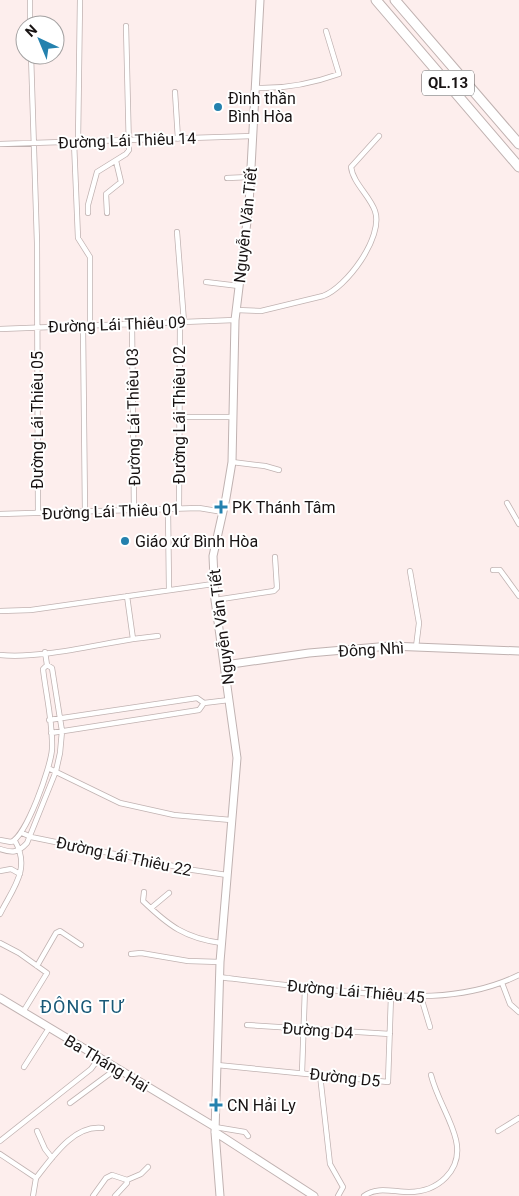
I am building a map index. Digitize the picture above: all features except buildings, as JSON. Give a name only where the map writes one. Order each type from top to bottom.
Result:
[{"type":"highway","name":"QL.13","points":[[376,0],[519,167]]},
{"type":"highway","name":"QL.13","points":[[395,0],[519,144]]},
{"type":"highway","points":[[454,90],[465,81]]},
{"type":"street","points":[[30,0],[30,15]]},
{"type":"street","points":[[80,0],[76,142],[78,238],[90,257],[90,325]]},
{"type":"street","name":"Nguyễn Văn Tiết","points":[[220,1196],[215,1130],[220,962],[236,758],[213,584],[213,556],[232,462],[235,320],[250,177],[260,0]]},
{"type":"street","points":[[88,213],[96,176],[100,170],[126,154],[129,140],[126,26]]},
{"type":"street","points":[[256,88],[289,88],[310,84],[339,74],[326,31]]},
{"type":"street","name":"Đường Lái Thiêu 05","points":[[31,65],[38,513]]},
{"type":"street","points":[[175,92],[178,139]]},
{"type":"street","name":"Đường Lái Thiêu 14","points":[[0,144],[253,136]]},
{"type":"street","points":[[236,310],[261,311],[323,296],[332,293],[347,278],[364,255],[371,240],[377,214],[372,202],[354,176],[351,167],[378,136]]},
{"type":"street","points":[[107,213],[106,194],[122,182],[116,161]]},
{"type":"street","points":[[227,178],[250,177]]},
{"type":"street","name":"Đường Lái Thiêu 02","points":[[176,232],[182,322],[179,509]]},
{"type":"street","points":[[206,282],[239,286]]},
{"type":"street","name":"Đường Lái Thiêu 09","points":[[0,329],[235,320]]},
{"type":"street","name":"Đường Lái Thiêu 03","points":[[132,324],[134,510]]},
{"type":"street","points":[[83,326],[85,512]]},
{"type":"street","points":[[179,417],[233,418]]},
{"type":"street","points":[[232,462],[265,466],[279,470]]},
{"type":"street","points":[[507,502],[519,524]]},
{"type":"street","name":"Đường Lái Thiêu 01","points":[[0,514],[199,508],[222,512]]},
{"type":"street","points":[[168,509],[170,590]]},
{"type":"street","points":[[215,600],[274,591],[278,588],[275,557]]},
{"type":"street","points":[[493,570],[500,570],[519,596]]},
{"type":"street","points":[[410,572],[419,623],[416,647]]},
{"type":"street","points":[[0,611],[31,610],[213,584]]},
{"type":"street","points":[[127,596],[133,639]]},
{"type":"street","points":[[0,655],[45,652],[158,636]]},
{"type":"street","name":"Đông Nhì","points":[[225,665],[309,653],[390,646],[519,651]]},
{"type":"street","points":[[45,652],[47,666]]},
{"type":"street","points":[[0,849],[13,853],[20,850],[31,837],[56,771],[62,731],[52,668],[47,666]]},
{"type":"street","points":[[0,840],[7,842],[15,841],[22,833],[48,768],[52,748],[43,669],[47,666]]},
{"type":"street","points":[[49,720],[197,698],[204,703],[229,700]]},
{"type":"street","points":[[51,733],[199,710],[204,703]]},
{"type":"street","points":[[154,704],[155,716]]},
{"type":"street","points":[[104,712],[106,724]]},
{"type":"street","points":[[48,768],[120,803],[174,815],[231,820]]},
{"type":"street","name":"Đường Lái Thiêu 22","points":[[22,833],[31,837],[193,870],[227,875]]},
{"type":"street","points":[[0,914],[23,867],[20,850],[15,841]]},
{"type":"street","points":[[0,871],[11,869],[20,874]]},
{"type":"street","points":[[144,892],[142,899],[186,935],[221,943]]},
{"type":"street","points":[[151,908],[169,893]]},
{"type":"street","points":[[37,966],[56,933],[60,931],[81,945]]},
{"type":"street","points":[[0,943],[47,973],[23,1012]]},
{"type":"street","points":[[131,954],[141,952],[180,960],[220,962]]},
{"type":"street","name":"Đường Lái Thiêu 45","points":[[220,977],[305,988],[421,997],[475,992],[519,975]]},
{"type":"street","points":[[502,983],[510,1004],[519,1012]]},
{"type":"street","points":[[302,1073],[305,988]]},
{"type":"street","points":[[390,1034],[391,996]]},
{"type":"street","points":[[421,997],[430,1027]]},
{"type":"street","name":"Ba Tháng Hai","points":[[0,998],[215,1130],[314,1196]]},
{"type":"street","name":"Đường D4","points":[[247,1025],[390,1034]]},
{"type":"street","points":[[24,1066],[49,1028]]},
{"type":"street","name":"Đường D5","points":[[217,1065],[388,1082],[390,1034]]},
{"type":"street","points":[[0,1141],[91,1069],[99,1058]]},
{"type":"street","points":[[70,1103],[116,1069]]},
{"type":"street","points":[[320,1075],[330,1164],[344,1187],[338,1196]]},
{"type":"street","points":[[364,1196],[374,1190],[410,1192],[425,1190],[446,1180],[455,1162],[456,1142],[436,1095],[431,1075]]},
{"type":"street","points":[[498,1131],[519,1118]]},
{"type":"street","points":[[34,1196],[36,1178],[52,1158],[77,1134],[94,1127],[102,1128]]},
{"type":"street","points":[[215,1130],[245,1132],[248,1136]]},
{"type":"street","points":[[37,1131],[45,1149],[52,1158]]},
{"type":"street","points":[[0,1154],[36,1178]]},
{"type":"street","points":[[93,1196],[106,1178],[112,1175],[127,1180],[141,1174],[148,1167]]},
{"type":"street","points":[[115,1196],[127,1183],[127,1180]]},
{"type":"place","name":"Đình thần Bình Hòa","points":[[218,107]]},
{"type":"place","name":"PK Thánh Tâm","points":[[221,507]]},
{"type":"place","name":"Giáo xứ Bình Hòa","points":[[125,541]]},
{"type":"place","name":"CN Hải Ly","points":[[216,1105]]},
{"type":"district","name":"ĐÔNG TƯ","points":[[82,1007]]}]
